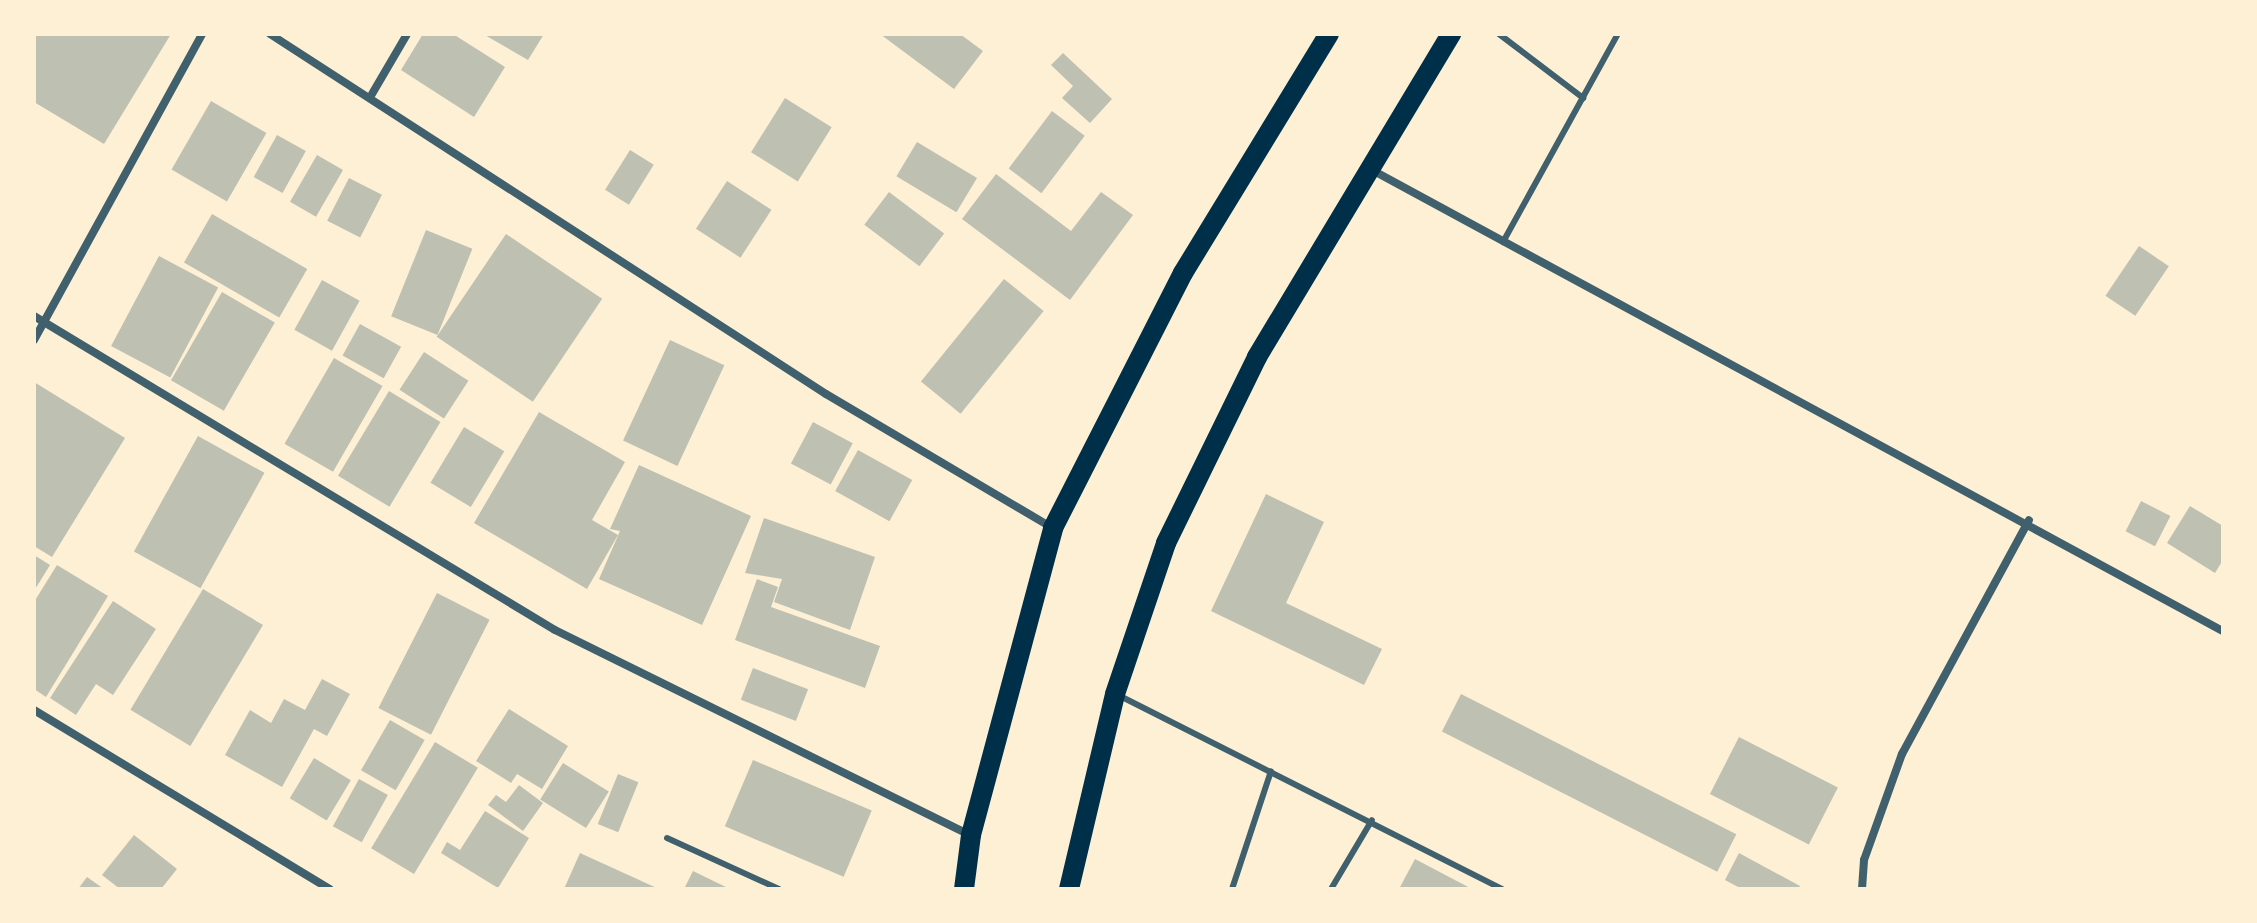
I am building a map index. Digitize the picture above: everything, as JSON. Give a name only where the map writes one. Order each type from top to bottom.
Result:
[{"type":"main road","points":[[964,889],[971,835],[1053,528],[1183,273],[1329,34]]},
{"type":"main road","points":[[1069,889],[1115,694],[1173,528],[1257,357],[1368,167],[1451,34]]},
{"type":"street","points":[[34,340],[202,34]]},
{"type":"street","points":[[270,34],[372,94],[826,394],[1053,528]]},
{"type":"street","points":[[372,94],[407,34]]},
{"type":"street","points":[[1368,167],[1503,242],[2029,520],[2223,631]]},
{"type":"street","points":[[34,316],[555,630],[971,835]]},
{"type":"street","points":[[1862,889],[1864,860],[1902,754],[2029,520]]},
{"type":"street","points":[[34,710],[330,889]]},
{"type":"lane","points":[[1499,34],[1583,98]]},
{"type":"lane","points":[[1503,242],[1618,34]]},
{"type":"lane","points":[[1115,694],[1372,820],[1502,889]]},
{"type":"lane","points":[[1232,889],[1271,771]]},
{"type":"lane","points":[[1331,889],[1372,820]]},
{"type":"lane","points":[[667,838],[779,889]]},
{"type":"building","points":[[34,34],[171,34],[104,144],[34,102]]},
{"type":"building","points":[[423,34],[453,34],[505,67],[474,117],[401,70]]},
{"type":"building","points":[[483,34],[544,34],[528,60]]},
{"type":"building","points":[[880,34],[960,34],[983,51],[954,89]]},
{"type":"building","points":[[1063,53],[1112,99],[1090,123],[1062,98],[1073,86],[1051,65]]},
{"type":"building","points":[[785,98],[832,127],[798,181],[751,152]]},
{"type":"building","points":[[211,101],[266,133],[227,201],[172,169]]},
{"type":"building","points":[[1052,111],[1085,136],[1041,193],[1009,169]]},
{"type":"building","points":[[277,135],[306,151],[283,193],[254,177]]},
{"type":"building","points":[[917,142],[977,178],[956,212],[896,176]]},
{"type":"building","points":[[630,150],[654,165],[629,205],[605,190]]},
{"type":"building","points":[[317,155],[343,170],[316,217],[290,202]]},
{"type":"building","points":[[996,174],[1071,231],[1101,192],[1133,215],[1070,300],[962,219]]},
{"type":"building","points":[[349,178],[382,195],[360,238],[327,221]]},
{"type":"building","points":[[727,181],[771,210],[740,258],[696,229]]},
{"type":"building","points":[[889,192],[944,234],[919,266],[864,225]]},
{"type":"building","points":[[212,214],[307,269],[279,317],[184,262]]},
{"type":"building","points":[[426,230],[472,249],[438,335],[391,316]]},
{"type":"building","points":[[506,234],[602,299],[533,402],[437,337]]},
{"type":"building","points":[[2139,246],[2169,266],[2135,316],[2105,296]]},
{"type":"building","points":[[159,256],[218,287],[170,378],[111,346]]},
{"type":"building","points":[[1004,279],[1044,311],[961,414],[921,382]]},
{"type":"building","points":[[322,280],[360,301],[332,351],[294,330]]},
{"type":"building","points":[[222,292],[275,322],[224,411],[171,380]]},
{"type":"building","points":[[360,324],[401,347],[384,378],[343,355]]},
{"type":"building","points":[[670,340],[724,365],[677,466],[623,441]]},
{"type":"building","points":[[424,352],[468,381],[444,419],[399,390]]},
{"type":"building","points":[[334,358],[382,386],[333,472],[284,444]]},
{"type":"building","points":[[34,382],[125,438],[52,557],[34,546]]},
{"type":"building","points":[[389,391],[440,422],[389,507],[338,476]]},
{"type":"building","points":[[539,412],[625,462],[592,520],[618,535],[587,589],[474,523]]},
{"type":"building","points":[[813,422],[853,443],[831,485],[791,463]]},
{"type":"building","points":[[464,427],[504,451],[471,507],[431,483]]},
{"type":"building","points":[[198,436],[264,473],[200,588],[134,551]]},
{"type":"building","points":[[858,450],[912,480],[889,521],[835,491]]},
{"type":"building","points":[[639,465],[751,516],[702,625],[599,579],[620,531],[610,529]]},
{"type":"building","points":[[1266,494],[1324,522],[1286,603],[1382,649],[1364,685],[1211,611]]},
{"type":"building","points":[[2141,501],[2170,516],[2155,546],[2126,531]]},
{"type":"building","points":[[2190,506],[2223,526],[2223,560],[2215,573],[2167,543]]},
{"type":"building","points":[[764,518],[875,557],[850,630],[774,602],[782,579],[745,573]]},
{"type":"building","points":[[34,555],[50,565],[34,591]]},
{"type":"building","points":[[57,565],[108,596],[46,697],[34,689],[34,602]]},
{"type":"building","points":[[757,579],[778,587],[771,607],[880,646],[865,688],[735,640]]},
{"type":"building","points":[[203,589],[263,625],[190,746],[130,710]]},
{"type":"building","points":[[437,593],[490,620],[431,735],[378,708]]},
{"type":"building","points":[[113,601],[156,629],[113,695],[96,684],[76,715],[50,698]]},
{"type":"building","points":[[753,668],[808,689],[796,721],[741,700]]},
{"type":"building","points":[[322,679],[350,694],[327,736],[314,729],[282,787],[225,755],[250,710],[271,723],[284,699],[305,710]]},
{"type":"building","points":[[1461,694],[1736,834],[1717,872],[1442,731]]},
{"type":"building","points":[[509,709],[568,746],[542,789],[517,774],[511,783],[476,761]]},
{"type":"building","points":[[390,720],[425,740],[396,790],[361,770]]},
{"type":"building","points":[[1739,737],[1838,787],[1809,844],[1710,794]]},
{"type":"building","points":[[435,742],[478,768],[414,874],[371,848]]},
{"type":"building","points":[[314,758],[351,780],[327,820],[290,798]]},
{"type":"building","points":[[753,760],[872,810],[844,877],[725,826]]},
{"type":"building","points":[[563,763],[609,792],[586,828],[540,799]]},
{"type":"building","points":[[618,774],[638,782],[618,832],[598,824]]},
{"type":"building","points":[[359,779],[388,795],[362,842],[333,826]]},
{"type":"building","points":[[519,785],[543,803],[523,831],[488,805],[496,795],[506,802]]},
{"type":"building","points":[[485,811],[529,838],[498,888],[441,853],[447,842],[460,850]]},
{"type":"building","points":[[134,835],[177,869],[161,889],[120,889],[102,875]]},
{"type":"building","points":[[580,853],[659,889],[564,889]]},
{"type":"building","points":[[1739,853],[1800,886],[1798,889],[1742,889],[1725,880]]},
{"type":"building","points":[[1415,859],[1472,889],[1399,889]]},
{"type":"building","points":[[693,871],[730,889],[684,889]]},
{"type":"building","points":[[87,877],[104,889],[78,889]]}]
